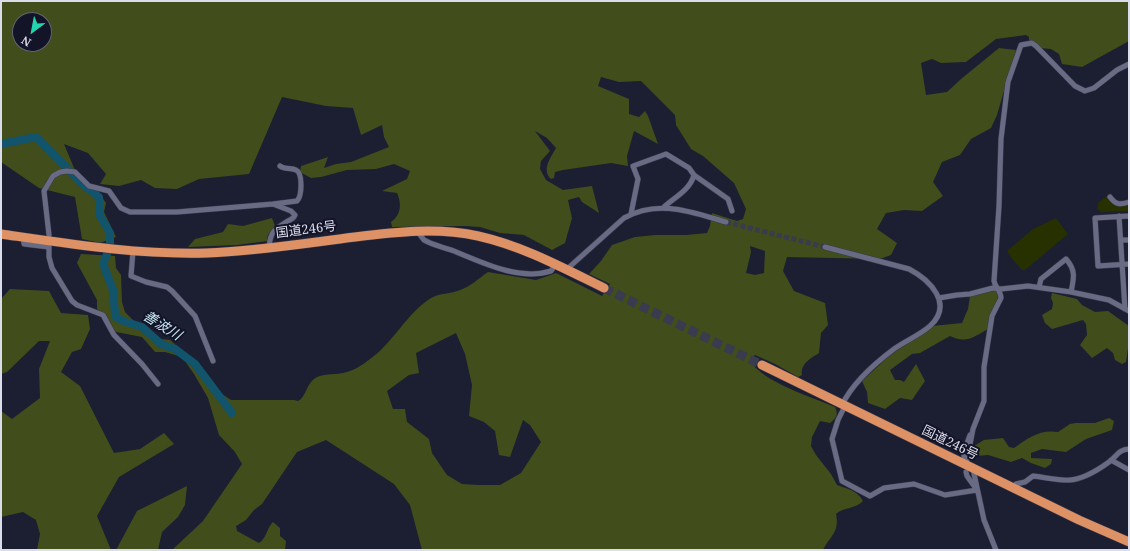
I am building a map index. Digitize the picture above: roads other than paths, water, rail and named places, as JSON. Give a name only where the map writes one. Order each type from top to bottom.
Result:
[{"type":"highway","name":"国道246号","points":[[1,234],[50,243],[154,253],[208,253],[269,248],[417,231],[448,232],[491,239],[516,246],[604,288]]},
{"type":"highway","name":"国道246号","points":[[762,365],[1011,488],[1129,542]]},
{"type":"street","points":[[967,466],[973,431],[984,401],[984,367],[992,316],[1001,298],[1001,294],[994,281],[999,206],[1000,139],[1008,82],[1021,45],[1032,43],[1075,86],[1085,91],[1094,88],[1117,70],[1129,64]]},
{"type":"street","points":[[631,214],[638,179],[633,166],[666,154],[689,168],[694,175],[728,199],[732,211]]},
{"type":"street","points":[[158,384],[142,364],[114,335],[103,316],[77,305],[72,301],[54,271],[44,191],[53,176],[60,172],[67,171],[75,172],[89,186],[109,191],[121,208],[130,212],[177,212],[297,201],[300,195],[300,176],[298,171],[280,166]]},
{"type":"street","points":[[664,207],[687,188],[692,182],[694,175]]},
{"type":"street","points":[[1110,197],[1121,205],[1129,202]]},
{"type":"street","points":[[269,248],[271,233],[294,218],[295,215],[291,211],[273,204]]},
{"type":"street","points":[[566,270],[617,223],[631,214],[645,209],[664,207],[684,210],[726,222]]},
{"type":"street","points":[[939,298],[970,294],[993,288],[997,289],[1028,286],[1071,292],[1109,300],[1127,310],[1127,288],[1122,264],[1119,216]]},
{"type":"street","points":[[1129,216],[1095,218],[1098,266],[1129,264]]},
{"type":"street","points":[[417,231],[424,240],[428,242],[503,270],[527,274],[539,273],[551,271],[556,264]]},
{"type":"street","points":[[1121,240],[1129,240]]},
{"type":"street","points":[[825,247],[909,269],[929,283],[939,298],[941,308],[933,323],[894,349],[852,388],[843,406],[832,439],[842,481],[870,496],[884,488],[914,484],[945,495],[977,490]]},
{"type":"street","points":[[133,251],[131,276],[146,282],[166,287],[172,291],[195,316],[213,361]]},
{"type":"street","points":[[1038,287],[1041,279],[1066,259],[1071,264],[1074,278],[1071,292]]},
{"type":"street","points":[[973,431],[969,436],[964,452],[967,466],[977,490],[986,529],[996,550]]},
{"type":"street","points":[[1011,488],[1016,484],[1025,482],[1033,476],[1069,480],[1077,478],[1096,470],[1112,460],[1116,454],[1129,449]]},
{"type":"street","points":[[1112,460],[1129,470]]},
{"type":"waterway","name":"善波川","points":[[1,144],[36,137],[67,168]]},
{"type":"waterway","name":"善波川","points":[[70,172],[99,197],[99,214],[110,233],[110,243]]},
{"type":"waterway","name":"善波川","points":[[107,254],[103,264],[113,290],[116,317],[123,321],[142,327],[161,344],[175,349],[195,364],[232,413]]},
{"type":"tunnel","points":[[726,222],[825,247]]},
{"type":"tunnel","points":[[604,288],[762,365]]}]
